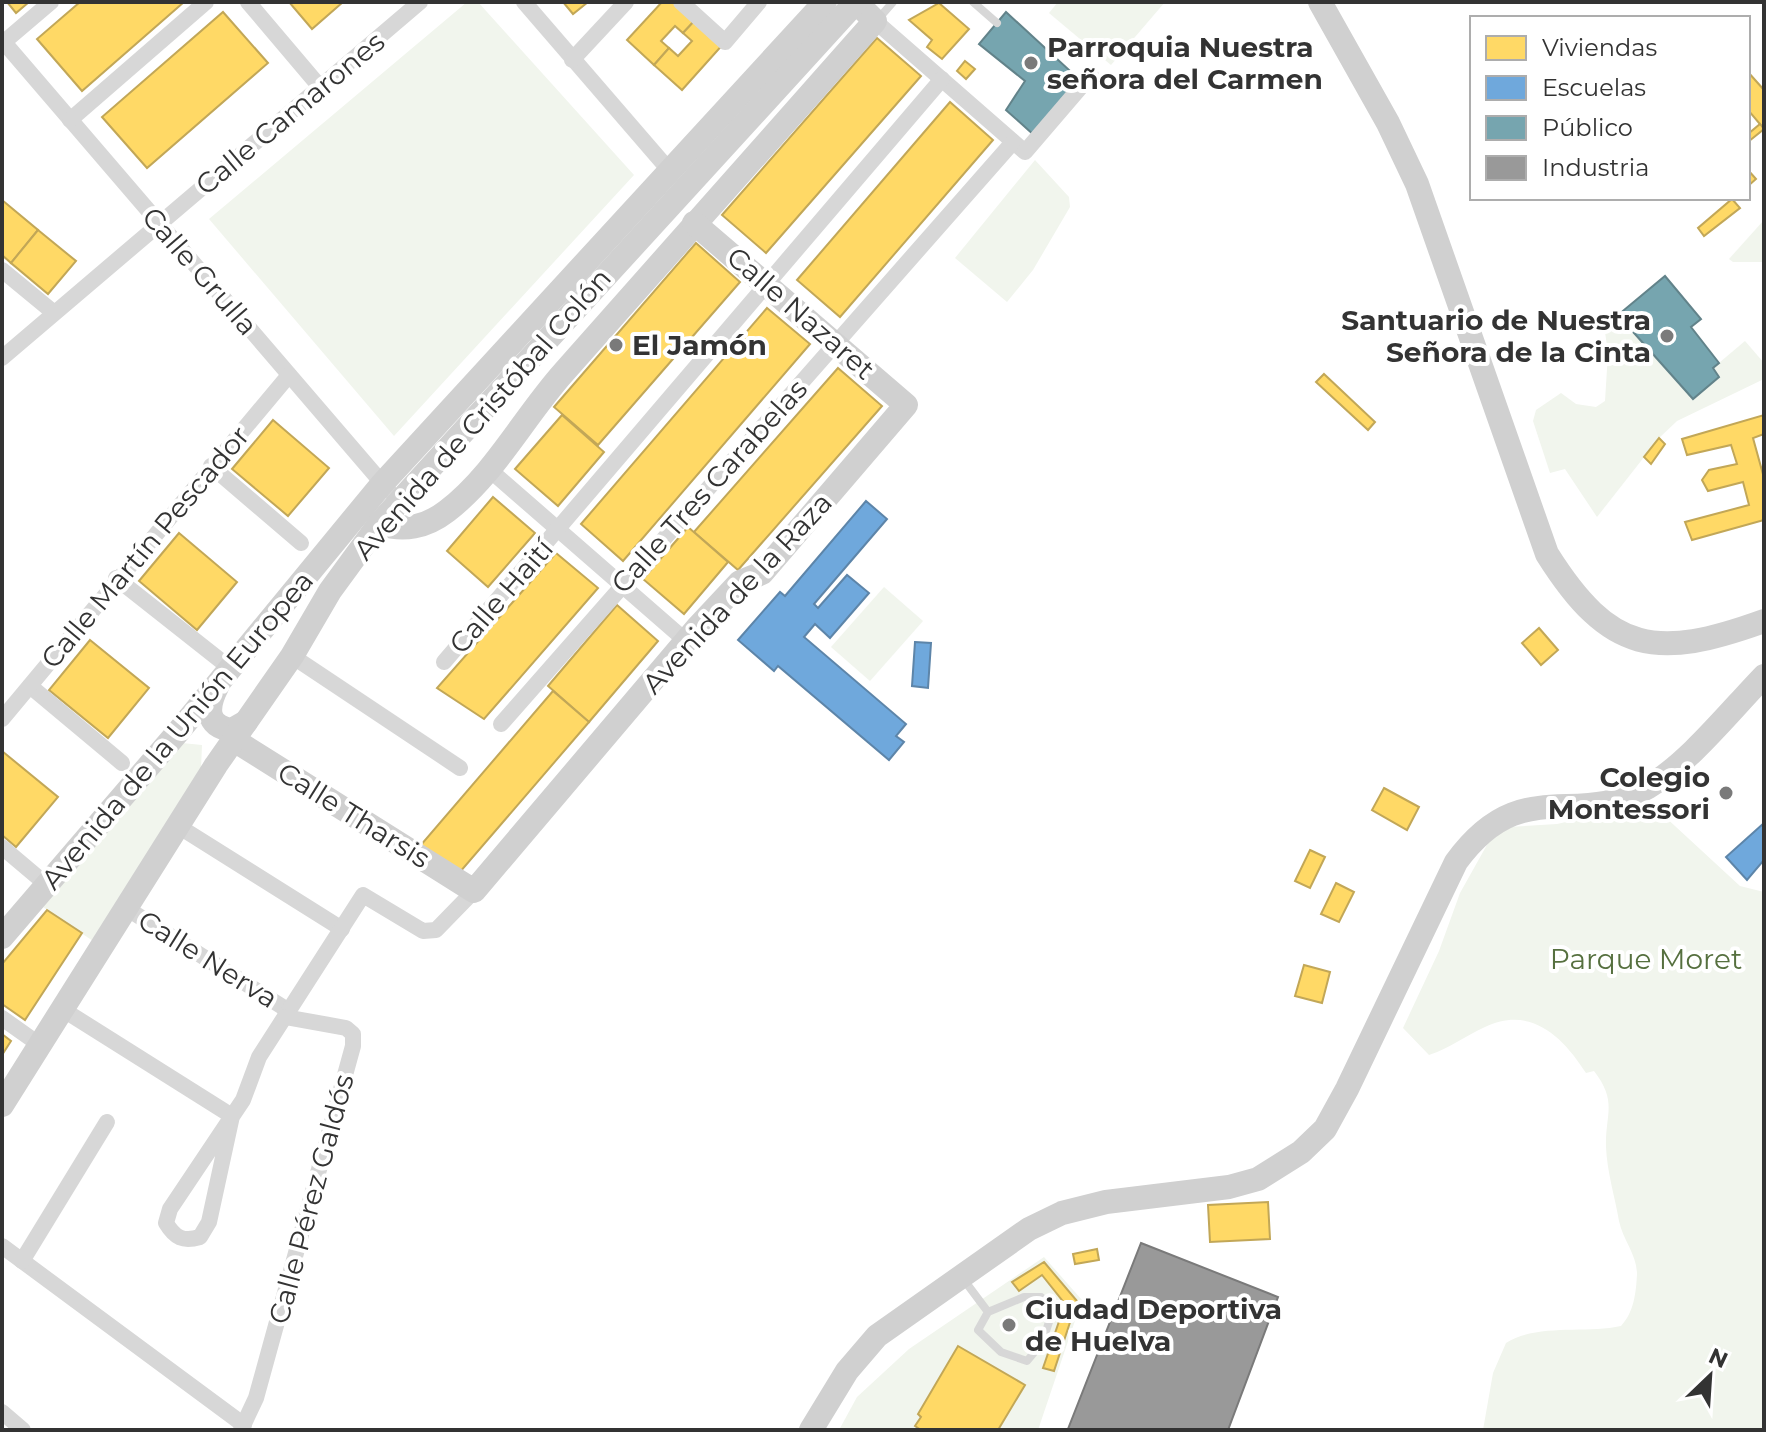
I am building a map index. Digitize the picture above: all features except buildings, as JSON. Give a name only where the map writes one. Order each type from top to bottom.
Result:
[{"type":"main road","name":"Avenida de Cristóbal Colón","points":[[2,1105],[216,765],[292,656],[330,591],[379,524],[390,493],[669,170],[825,2]]},
{"type":"main road","name":"Avenida de Cristóbal Colón","points":[[390,493],[856,2]]},
{"type":"main road","points":[[379,524],[402,530],[425,524],[445,512],[491,471],[500,452],[550,388],[875,21],[856,2]]},
{"type":"main road","points":[[1320,2],[1394,133],[1417,184],[1547,554],[1571,592],[1593,616],[1613,629],[1657,646],[1723,636],[1764,621]]},
{"type":"main road","name":"Calle Nazaret","points":[[694,223],[906,405]]},
{"type":"main road","name":"Avenida de la Raza","points":[[474,891],[686,641],[740,582],[762,573],[906,405]]},
{"type":"main road","name":"Avenida de la Unión Europea","points":[[2,937],[225,675],[390,493]]},
{"type":"main road","points":[[225,675],[210,701],[209,715],[214,724],[240,731]]},
{"type":"main road","points":[[811,1430],[847,1371],[877,1336],[1029,1229],[1062,1213],[1106,1202],[1229,1187],[1258,1179],[1281,1167],[1325,1129],[1456,862],[1471,841],[1503,816],[1531,807],[1603,802],[1649,786],[1683,757],[1764,676]]},
{"type":"main road","points":[[178,732],[196,728],[206,732],[215,749],[216,765]]},
{"type":"main road","name":"Calle Tharsis","points":[[240,731],[474,891]]},
{"type":"street","points":[[3,41],[51,2]]},
{"type":"street","points":[[70,120],[206,2]]},
{"type":"street","points":[[248,2],[320,87]]},
{"type":"street","name":"Calle Camarones","points":[[2,358],[420,2]]},
{"type":"street","points":[[524,2],[669,170]]},
{"type":"street","points":[[572,60],[626,2]]},
{"type":"street","points":[[681,2],[725,42],[759,2]]},
{"type":"street","points":[[875,21],[1025,152],[1091,75]]},
{"type":"street","name":"Calle Grulla","points":[[3,41],[390,493]]},
{"type":"street","name":"Calle Haití","points":[[444,662],[558,530],[567,514],[942,79]]},
{"type":"street","name":"Calle Tres Carabelas","points":[[501,724],[1013,142]]},
{"type":"street","points":[[2,270],[53,312]]},
{"type":"street","name":"Calle Martín Pescador","points":[[2,719],[116,578],[289,375]]},
{"type":"street","points":[[211,466],[301,543]]},
{"type":"street","points":[[491,471],[686,641]]},
{"type":"street","points":[[116,578],[225,675]]},
{"type":"street","points":[[292,656],[460,768]]},
{"type":"street","points":[[30,686],[122,763]]},
{"type":"street","points":[[178,826],[342,929]]},
{"type":"street","points":[[2,847],[47,885]]},
{"type":"street","points":[[232,1116],[209,1222],[200,1237],[187,1241],[173,1235],[166,1223],[170,1209],[232,1116],[243,1100],[259,1057],[363,895],[423,931],[436,930],[474,891]]},
{"type":"street","name":"Calle Nerva","points":[[126,908],[287,1014]]},
{"type":"street","points":[[62,1009],[232,1116]]},
{"type":"street","name":"Calle Pérez Galdós","points":[[243,1427],[256,1398],[353,1046],[353,1034],[346,1028],[287,1014]]},
{"type":"street","points":[[2,1018],[40,1045]]},
{"type":"street","points":[[22,1261],[107,1122]]},
{"type":"street","points":[[216,1150],[219,1151],[198,1230],[184,1236],[175,1232],[171,1217],[216,1150]]},
{"type":"street","points":[[2,1246],[243,1427]]},
{"type":"street","points":[[2,1412],[23,1430]]},
{"type":"lane","points":[[875,21],[893,2]]},
{"type":"lane","points":[[973,2],[997,23]]},
{"type":"lane","points":[[961,1276],[988,1312]]},
{"type":"lane","points":[[1024,1297],[1041,1297],[1053,1310],[1042,1343],[1027,1361],[1001,1352],[978,1330],[988,1312],[1024,1297]]},
{"type":"green space","points":[[467,2],[478,2],[634,175],[394,436],[209,219]]},
{"type":"green space","points":[[1058,2],[1165,2],[1111,65],[1049,13]]},
{"type":"green space","points":[[1035,160],[1069,197],[1070,207],[1033,270],[1007,302],[955,258]]},
{"type":"green space","points":[[1764,220],[1764,262],[1733,262],[1729,259]]},
{"type":"green space","points":[[1618,315],[1693,399],[1719,377],[1713,368],[1745,341],[1764,363],[1764,379],[1677,421],[1659,438],[1597,517],[1565,469],[1550,473],[1533,421],[1536,410],[1561,393],[1576,404],[1596,407],[1605,401],[1608,353],[1605,332]]},
{"type":"green space","points":[[884,587],[923,621],[870,681],[831,647]]},
{"type":"green space","points":[[182,743],[202,745],[201,769],[93,941],[43,907]]},
{"type":"green space","name":"Parque Moret","points":[[1623,809],[1662,814],[1740,886],[1764,892],[1764,1430],[1483,1430],[1493,1373],[1506,1343],[1532,1333],[1621,1326],[1632,1308],[1637,1274],[1621,1228],[1608,1166],[1608,1100],[1594,1071],[1586,1073],[1556,1037],[1531,1022],[1502,1021],[1429,1055],[1403,1028],[1439,951],[1460,893],[1488,843],[1508,827],[1557,824]]},
{"type":"green space","name":"Ciudad Deportiva de Huelva","points":[[1044,1257],[1082,1300],[1038,1430],[839,1430],[857,1397],[909,1349]]},
{"type":"place","name":"Parroquia Nuestra señora del Carmen","points":[[1031,63]]},
{"type":"place","name":"Santuario de Nuestra Señora de la Cinta","points":[[1667,336]]},
{"type":"place","name":"El Jamón","points":[[616,345]]},
{"type":"place","name":"Colegio Montessori","points":[[1726,793]]},
{"type":"place","name":"Ciudad Deportiva de Huelva","points":[[1009,1325]]}]
